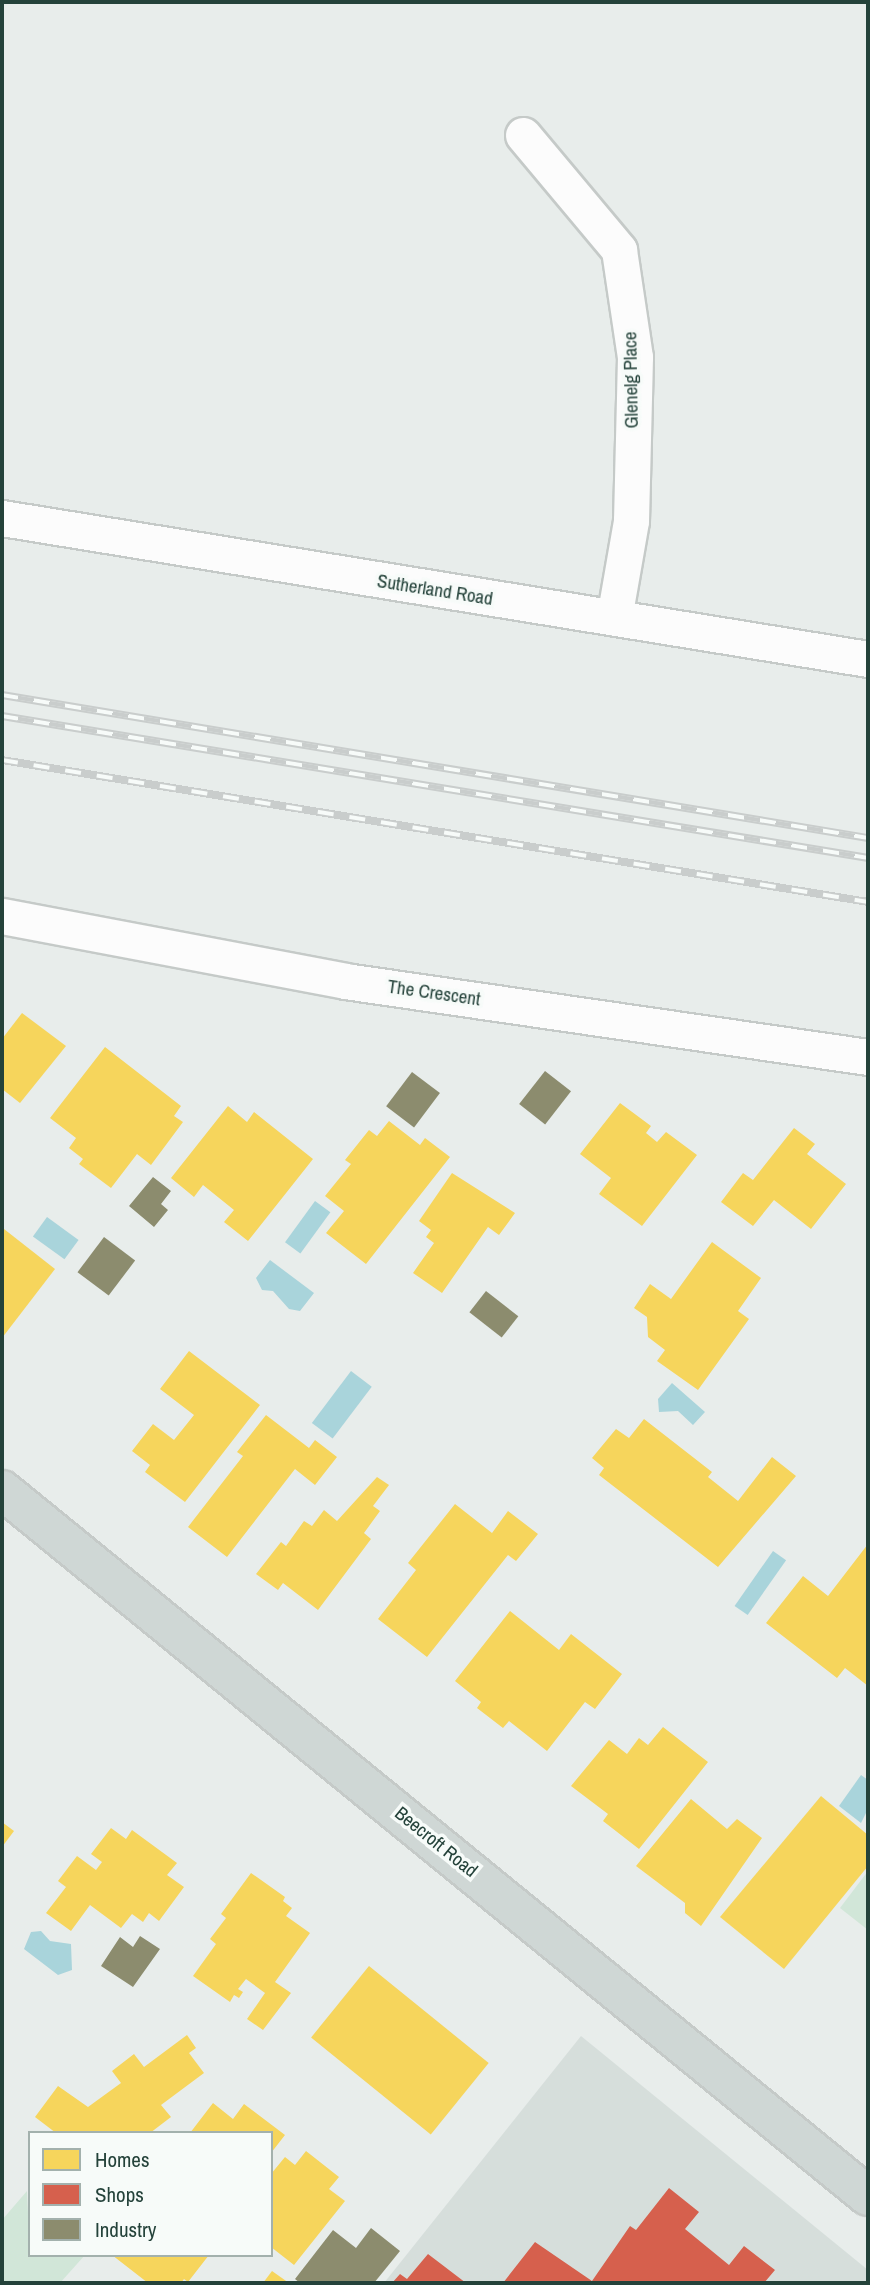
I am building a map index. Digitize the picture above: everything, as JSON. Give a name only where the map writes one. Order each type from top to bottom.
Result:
[{"type":"main road","name":"Beecroft Road","points":[[2,1490],[868,2196]]},
{"type":"street","name":"Glenelg Place","points":[[523,135],[619,250],[635,357],[631,521],[614,618]]},
{"type":"street","name":"Sutherland Road","points":[[2,518],[868,659]]},
{"type":"street","name":"The Crescent","points":[[2,916],[345,981],[868,1057]]},
{"type":"shaded area","points":[[581,2036],[868,2270],[868,2283],[384,2283]]},
{"type":"green space","points":[[868,1871],[868,1930],[840,1908]]},
{"type":"green space","points":[[27,2191],[28,2257],[83,2257],[60,2283],[2,2283],[2,2220]]},
{"type":"water","points":[[315,1201],[330,1212],[300,1253],[285,1242]]},
{"type":"water","points":[[47,1217],[79,1240],[64,1259],[33,1236]]},
{"type":"water","points":[[270,1260],[314,1293],[300,1311],[289,1309],[273,1291],[262,1290],[256,1278]]},
{"type":"water","points":[[351,1371],[372,1387],[333,1439],[312,1423]]},
{"type":"water","points":[[672,1383],[705,1412],[693,1425],[678,1411],[659,1412],[658,1399]]},
{"type":"water","points":[[773,1551],[786,1560],[748,1615],[735,1606]]},
{"type":"water","points":[[861,1775],[868,1780],[868,1809],[861,1823],[839,1806]]},
{"type":"water","points":[[41,1931],[50,1941],[71,1944],[72,1970],[58,1975],[24,1949],[31,1932]]},
{"type":"building: Homes","points":[[22,1013],[66,1046],[20,1103],[2,1089],[2,1039]]},
{"type":"building: Homes","points":[[105,1047],[181,1106],[174,1116],[183,1122],[151,1165],[137,1154],[111,1188],[79,1164],[83,1159],[69,1148],[76,1138],[50,1118]]},
{"type":"building: Homes","points":[[620,1103],[651,1126],[646,1133],[657,1142],[666,1132],[697,1155],[642,1226],[599,1194],[611,1178],[580,1154]]},
{"type":"building: Homes","points":[[228,1106],[247,1122],[254,1112],[313,1159],[248,1241],[224,1222],[234,1210],[203,1185],[194,1197],[171,1178]]},
{"type":"building: Homes","points":[[389,1121],[420,1145],[425,1138],[450,1157],[366,1264],[326,1233],[344,1211],[325,1196],[351,1164],[345,1160],[369,1130],[377,1136]]},
{"type":"building: Homes","points":[[794,1128],[815,1144],[807,1154],[846,1184],[811,1229],[774,1200],[753,1226],[721,1202],[743,1173],[753,1180]]},
{"type":"building: Homes","points":[[452,1173],[515,1213],[499,1235],[488,1227],[442,1293],[413,1273],[434,1243],[426,1237],[431,1230],[419,1221]]},
{"type":"building: Homes","points":[[4,1229],[55,1269],[2,1338],[2,1232]]},
{"type":"building: Homes","points":[[712,1242],[761,1278],[738,1311],[749,1319],[698,1390],[657,1361],[665,1350],[648,1337],[647,1317],[634,1308],[650,1284],[671,1299]]},
{"type":"building: Homes","points":[[189,1351],[260,1405],[185,1502],[145,1472],[150,1465],[132,1451],[153,1424],[174,1440],[194,1415],[160,1389]]},
{"type":"building: Homes","points":[[266,1415],[309,1448],[315,1440],[337,1457],[315,1485],[295,1469],[227,1557],[188,1527],[243,1456],[237,1452]]},
{"type":"building: Homes","points":[[644,1419],[712,1472],[708,1477],[738,1501],[772,1457],[796,1476],[718,1567],[599,1475],[604,1468],[592,1458],[616,1429],[629,1438]]},
{"type":"building: Homes","points":[[377,1477],[389,1485],[373,1506],[380,1511],[364,1533],[371,1539],[318,1610],[283,1583],[278,1590],[256,1574],[281,1542],[286,1546],[304,1521],[312,1526],[324,1510],[337,1521]]},
{"type":"building: Homes","points":[[455,1504],[492,1533],[508,1511],[538,1534],[516,1561],[508,1555],[427,1657],[378,1619],[416,1570],[408,1563]]},
{"type":"building: Homes","points":[[868,1544],[868,1686],[845,1668],[837,1678],[766,1623],[803,1576],[828,1596]]},
{"type":"building: Homes","points":[[510,1611],[559,1650],[571,1634],[622,1674],[595,1709],[585,1702],[547,1751],[509,1721],[503,1728],[477,1708],[481,1702],[455,1681]]},
{"type":"building: Homes","points":[[663,1727],[708,1762],[639,1849],[603,1821],[608,1814],[571,1786],[609,1740],[627,1754],[639,1738],[648,1745]]},
{"type":"building: Homes","points":[[821,1796],[868,1835],[868,1866],[784,1969],[720,1917]]},
{"type":"building: Homes","points":[[691,1799],[727,1829],[737,1819],[762,1838],[701,1926],[685,1913],[685,1903],[636,1866]]},
{"type":"building: Homes","points":[[2,1822],[14,1831],[2,1847]]},
{"type":"building: Homes","points":[[111,1828],[126,1839],[132,1830],[177,1863],[167,1875],[184,1887],[159,1921],[149,1913],[143,1922],[132,1914],[121,1928],[90,1905],[71,1931],[46,1913],[66,1887],[58,1881],[77,1856],[96,1870],[102,1862],[91,1854]]},
{"type":"building: Homes","points":[[251,1873],[285,1897],[283,1901],[292,1908],[286,1916],[310,1933],[275,1982],[291,1993],[263,2030],[247,2019],[265,1993],[246,1979],[238,1989],[243,1992],[239,1998],[234,1995],[230,2002],[193,1976],[216,1944],[210,1939],[226,1918],[221,1914]]},
{"type":"building: Homes","points":[[369,1966],[489,2063],[431,2134],[311,2037]]},
{"type":"building: Homes","points":[[187,2035],[196,2048],[189,2053],[204,2073],[161,2105],[171,2117],[153,2131],[53,2131],[35,2117],[58,2086],[88,2107],[121,2083],[112,2071],[134,2054],[144,2067]]},
{"type":"building: Homes","points":[[213,2103],[233,2119],[244,2104],[285,2135],[273,2150],[273,2131],[192,2131]]},
{"type":"building: Homes","points":[[306,2151],[339,2177],[329,2189],[345,2201],[294,2265],[273,2249],[273,2172],[285,2157],[295,2165]]},
{"type":"building: Homes","points":[[115,2257],[207,2257],[188,2282],[184,2279],[181,2283],[148,2283]]},
{"type":"building: Homes","points":[[272,2271],[289,2283],[263,2283]]},
{"type":"building: Shops","points":[[669,2188],[699,2212],[685,2229],[729,2265],[744,2246],[775,2270],[764,2283],[503,2283],[535,2242],[592,2281],[630,2226],[636,2230]]},
{"type":"building: Shops","points":[[428,2254],[466,2283],[392,2283],[400,2274],[407,2279]]},
{"type":"building: Industry","points":[[545,1071],[571,1091],[545,1124],[519,1104]]},
{"type":"building: Industry","points":[[412,1072],[440,1093],[414,1127],[386,1106]]},
{"type":"building: Industry","points":[[153,1177],[171,1191],[161,1204],[168,1210],[154,1227],[129,1206]]},
{"type":"building: Industry","points":[[104,1237],[135,1260],[109,1296],[78,1272]]},
{"type":"building: Industry","points":[[486,1291],[518,1316],[502,1338],[469,1312]]},
{"type":"building: Industry","points":[[140,1936],[160,1949],[133,1987],[101,1966],[120,1937],[133,1947]]},
{"type":"building: Industry","points":[[371,2228],[400,2251],[374,2283],[300,2283],[295,2279],[333,2230],[356,2248]]},
{"type":"railway","points":[[2,695],[868,838]]},
{"type":"railway","points":[[2,716],[868,858]]},
{"type":"railway","points":[[2,760],[868,902]]}]
